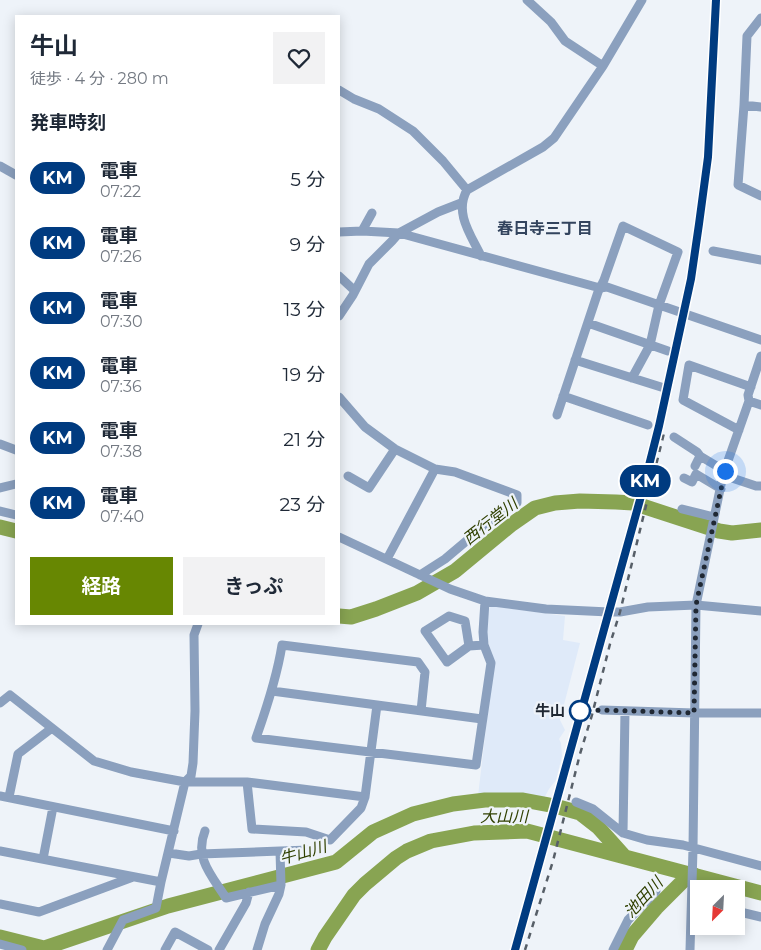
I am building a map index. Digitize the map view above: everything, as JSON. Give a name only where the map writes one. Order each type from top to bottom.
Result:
[{"type":"street","points":[[527,0],[551,22],[565,41],[603,66]]},
{"type":"street","points":[[481,256],[462,216],[461,203],[467,190],[554,138],[603,66],[642,0]]},
{"type":"street","points":[[761,18],[747,36],[738,185],[761,196]]},
{"type":"street","points":[[340,91],[354,99],[379,109],[413,131],[443,161],[467,190]]},
{"type":"street","points":[[744,105],[761,107]]},
{"type":"street","points":[[0,166],[15,174]]},
{"type":"street","points":[[340,314],[369,264],[399,233],[438,212],[461,203]]},
{"type":"street","points":[[362,231],[372,213]]},
{"type":"street","points":[[557,414],[623,226],[678,252],[659,305],[650,345],[632,378]]},
{"type":"street","points":[[340,232],[399,233],[600,288],[606,287],[761,340]]},
{"type":"street","points":[[713,251],[761,260]]},
{"type":"street","points":[[340,277],[355,291]]},
{"type":"street","points":[[588,323],[668,351]]},
{"type":"street","points":[[692,880],[696,605],[724,473],[749,401],[748,395],[761,356]]},
{"type":"street","points":[[575,360],[661,387]]},
{"type":"street","points":[[739,430],[683,400],[690,365],[751,387]]},
{"type":"street","points":[[563,396],[648,425]]},
{"type":"street","points":[[340,398],[365,427],[396,449],[435,469],[455,472],[517,495],[517,504],[496,516],[422,576]]},
{"type":"street","points":[[749,401],[761,405]]},
{"type":"street","points":[[674,436],[724,473],[756,486],[761,486]]},
{"type":"street","points":[[0,444],[15,450]]},
{"type":"street","points":[[348,476],[369,488],[396,449]]},
{"type":"street","points":[[695,466],[700,456]]},
{"type":"street","points":[[387,559],[435,469]]},
{"type":"street","points":[[684,478],[692,482],[696,474],[721,489]]},
{"type":"street","points":[[0,488],[15,484]]},
{"type":"street","points":[[682,509],[714,519]]},
{"type":"street","points":[[0,511],[15,515]]},
{"type":"street","points":[[340,538],[450,590],[485,601],[546,609],[609,612],[648,607],[696,605],[761,611]]},
{"type":"street","points":[[421,711],[425,672],[418,662],[282,644],[272,691],[256,738],[476,765],[491,663],[484,645],[485,601]]},
{"type":"street","points":[[469,646],[465,621],[449,616],[425,631],[446,662],[469,646],[484,645]]},
{"type":"street","points":[[107,950],[123,920],[156,908],[185,782],[191,776],[193,763],[195,711],[194,635],[198,625]]},
{"type":"street","points":[[272,691],[482,719]]},
{"type":"street","points":[[0,703],[10,696],[94,761],[131,772],[185,782],[247,782],[365,797]]},
{"type":"street","points":[[247,782],[252,829],[306,832],[330,840],[361,808],[365,797],[377,705]]},
{"type":"street","points":[[602,710],[761,714]]},
{"type":"street","points":[[623,833],[625,711]]},
{"type":"street","points":[[52,728],[18,754],[4,796],[174,831]]},
{"type":"street","points":[[576,802],[593,809],[623,833],[761,866]]},
{"type":"street","points":[[42,859],[53,806]]},
{"type":"street","points":[[204,831],[201,854],[205,866],[226,898],[281,885]]},
{"type":"street","points":[[169,853],[189,856],[310,850]]},
{"type":"street","points":[[0,851],[161,882]]},
{"type":"street","points":[[257,950],[279,894],[281,885],[280,851]]},
{"type":"street","points":[[0,904],[38,912],[133,877]]},
{"type":"street","points":[[613,950],[628,920],[656,891]]},
{"type":"street","points":[[219,950],[246,903],[249,892]]},
{"type":"street","points":[[745,913],[761,917]]},
{"type":"street","points":[[165,950],[175,932],[208,950]]},
{"type":"street","points":[[690,950],[692,935]]},
{"type":"street","points":[[0,944],[22,950]]},
{"type":"shaded area","points":[[492,606],[565,616],[563,640],[580,643],[560,720],[565,730],[559,739],[562,756],[556,780],[543,800],[524,796],[478,796],[494,660],[485,633],[488,609]]},
{"type":"waterway","name":"西行堂川","points":[[340,616],[351,617],[417,593],[455,571],[512,524],[535,508],[555,503],[580,501],[633,503],[719,531],[732,533],[761,530]]},
{"type":"waterway","name":"西行堂川","points":[[0,527],[15,531]]},
{"type":"waterway","name":"牛山川","points":[[0,937],[44,948],[168,906],[336,862],[373,832],[413,814],[453,804],[485,800],[523,800],[580,813],[598,827],[624,856]]},
{"type":"waterway","name":"大山川","points":[[318,950],[354,895],[396,858],[431,841],[474,833],[527,831],[761,893]]},
{"type":"waterway","name":"池田川","points":[[625,950],[632,936],[656,908],[683,881],[695,875]]},
{"type":"railway","points":[[515,950],[641,494],[683,312],[697,242],[706,168],[716,0]]},
{"type":"railway","points":[[525,950],[553,861],[580,754],[620,612],[664,433]]},
{"type":"train","name":"KM","points":[[515,950],[643,489],[659,426],[691,279],[708,157],[716,0]]},
{"type":"place","name":"牛山","points":[[580,711]]},
{"type":"district","name":"春日寺三丁目","points":[[545,228]]},
{"type":"route","points":[[580,711],[694,713],[696,605],[725,471]]}]
